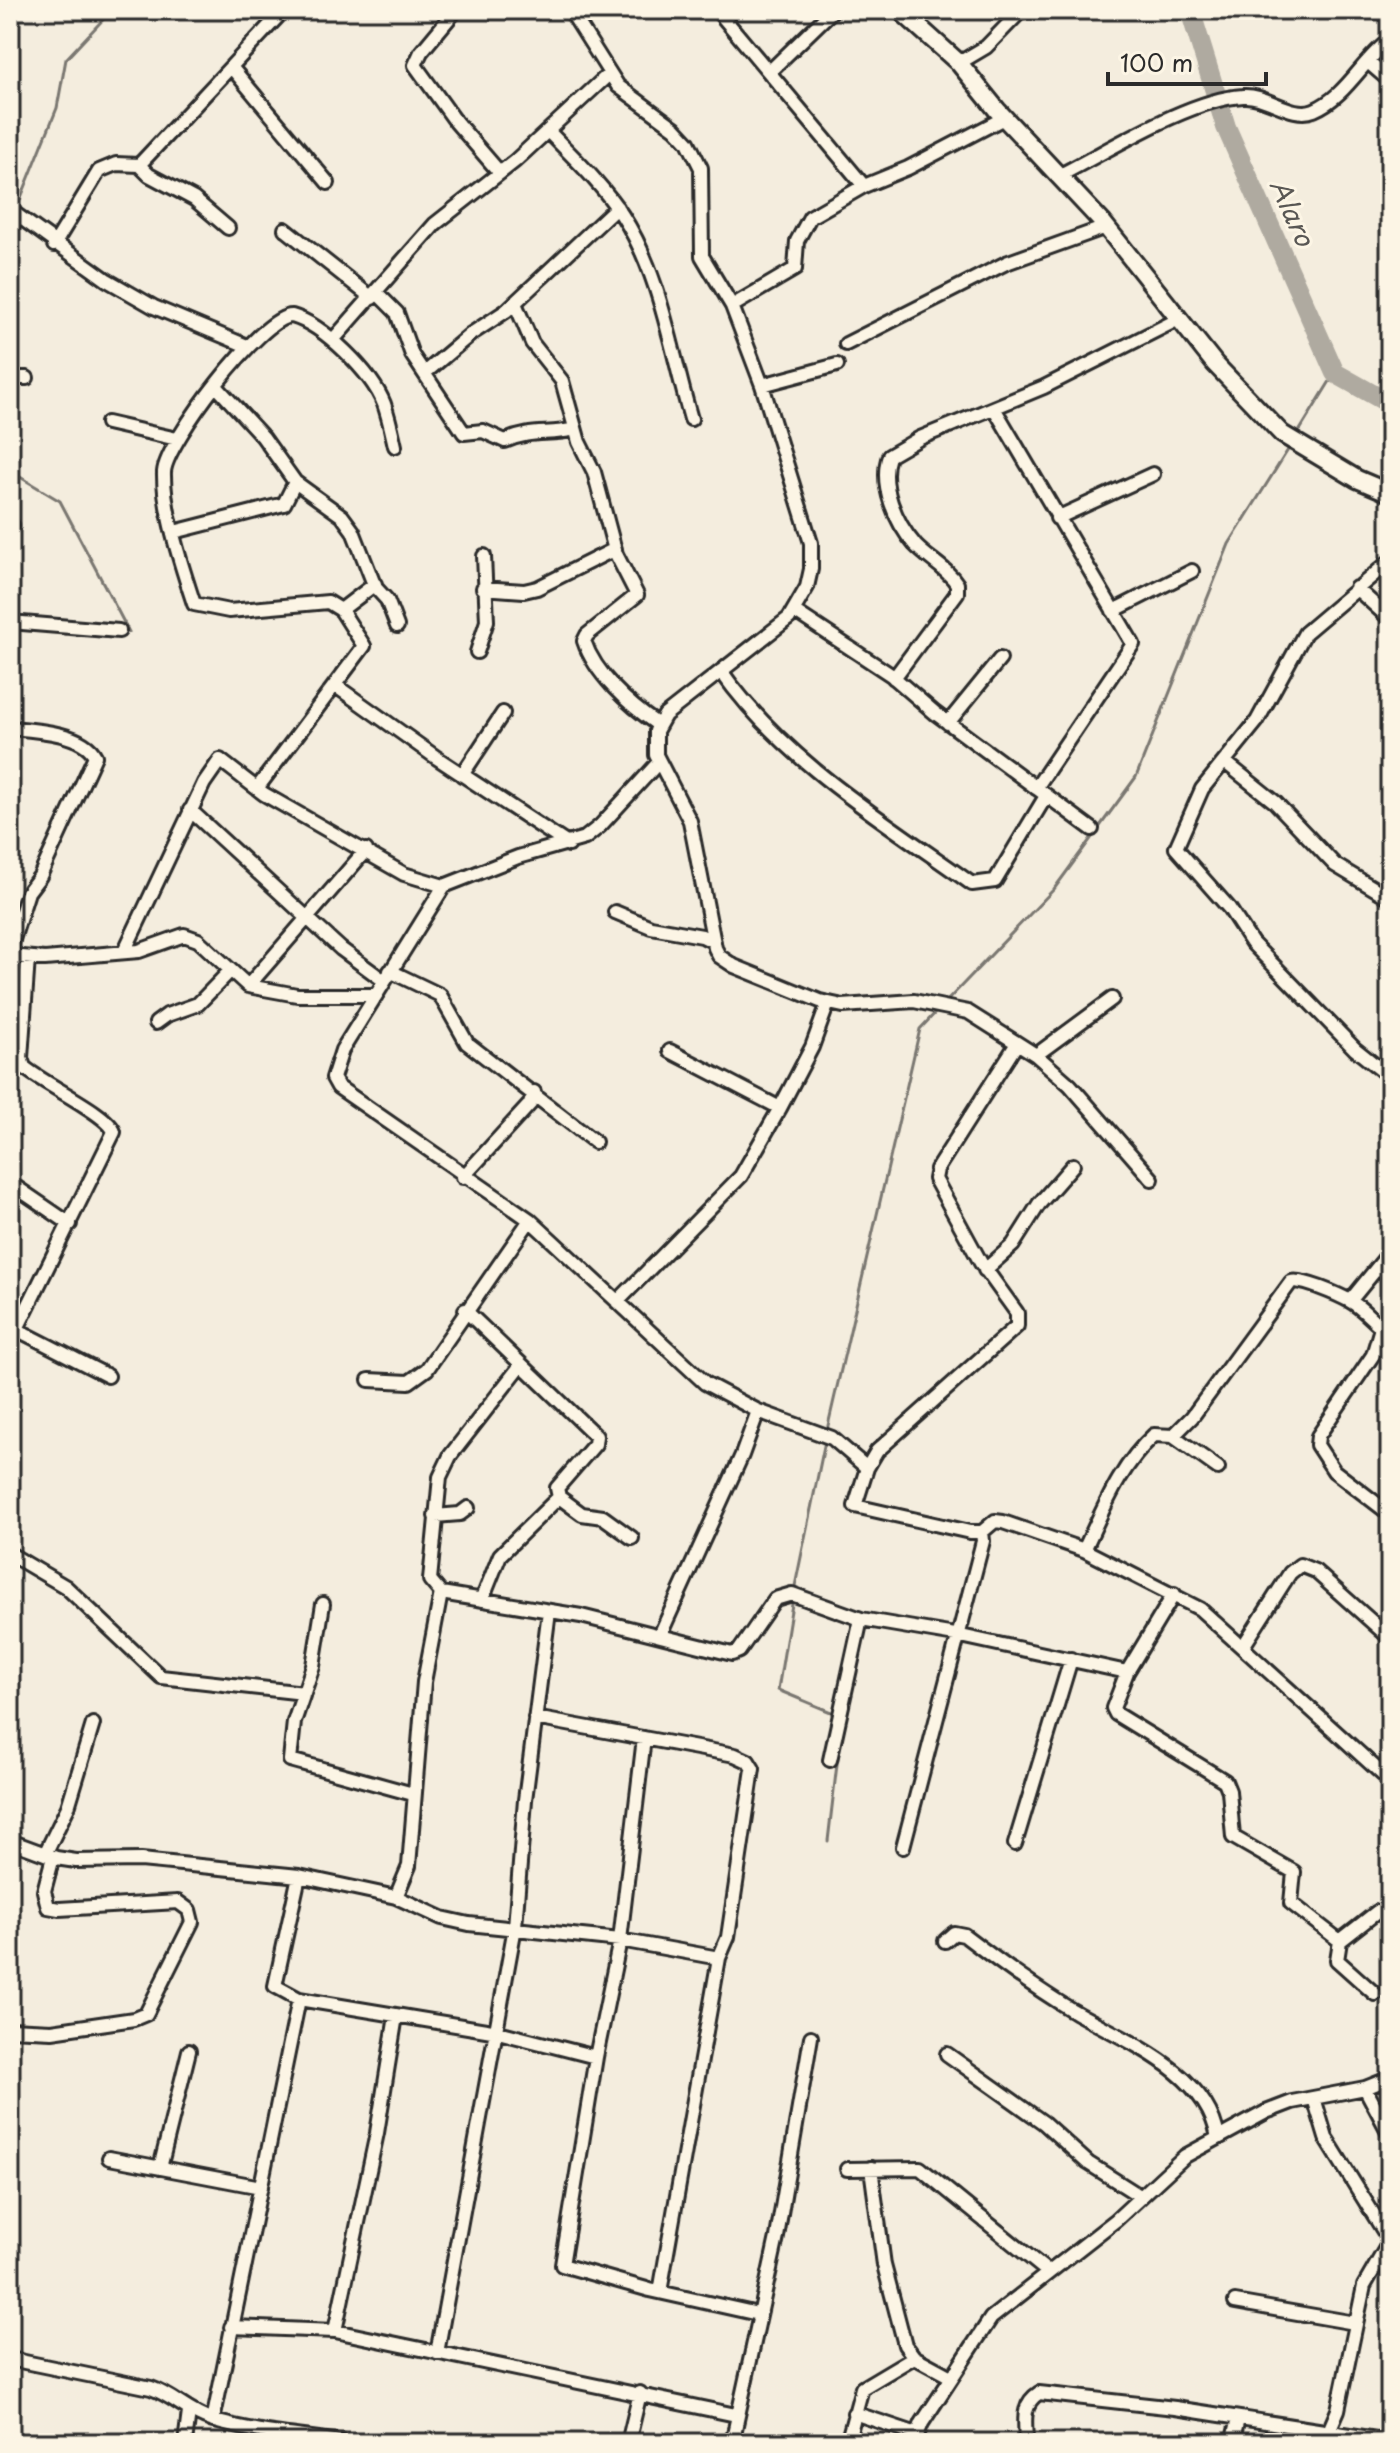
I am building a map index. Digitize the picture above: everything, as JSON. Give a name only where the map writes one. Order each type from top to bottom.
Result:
[{"type":"street","points":[[456,10],[421,52],[415,65],[456,122],[500,173]]},
{"type":"street","points":[[570,10],[618,86],[675,128],[697,158],[701,168],[702,256],[732,306],[762,385],[811,543],[807,587],[794,611],[770,635],[657,724],[654,743],[658,763],[690,821],[719,956],[790,992],[828,1003],[843,1006],[933,1003],[968,1012],[1036,1055],[1091,1107],[1152,1179]]},
{"type":"street","points":[[717,10],[864,186]]},
{"type":"street","points":[[769,72],[833,10]]},
{"type":"street","points":[[900,10],[959,63],[1004,118],[1106,227],[1215,364],[1282,434],[1357,479],[1390,493]]},
{"type":"street","points":[[959,63],[986,47],[1022,10]]},
{"type":"street","points":[[139,165],[232,68],[276,13]]},
{"type":"street","points":[[1058,176],[1162,122],[1209,104],[1245,95],[1303,112],[1314,110],[1346,87],[1390,40]]},
{"type":"street","points":[[1369,63],[1390,81]]},
{"type":"street","points":[[232,68],[328,183]]},
{"type":"street","points":[[333,340],[435,224],[549,132],[609,74]]},
{"type":"street","points":[[732,306],[795,269],[797,241],[810,217],[864,186],[908,168],[1004,118]]},
{"type":"street","points":[[549,132],[617,207],[651,273],[691,419]]},
{"type":"street","points":[[54,245],[99,171],[116,164],[139,165],[149,175],[194,199],[228,228]]},
{"type":"street","points":[[426,372],[515,303],[617,207]]},
{"type":"street","points":[[10,210],[54,245],[154,307],[247,346]]},
{"type":"street","points":[[846,344],[1006,263],[1106,227]]},
{"type":"street","points":[[285,229],[397,313],[412,355],[464,433],[483,431],[505,441],[528,431],[551,435],[575,429]]},
{"type":"street","points":[[515,303],[532,343],[562,381],[575,429],[594,472],[615,549],[636,598],[593,629],[584,641],[595,662],[635,709],[657,724]]},
{"type":"street","points":[[258,787],[364,646],[341,610],[328,602],[229,611],[197,606],[174,532],[164,473],[177,439],[247,346],[267,325],[285,315],[304,320],[333,340],[383,401],[395,446]]},
{"type":"street","points":[[894,678],[957,593],[957,584],[915,544],[893,510],[886,480],[889,456],[920,438],[994,408],[1179,319]]},
{"type":"street","points":[[762,385],[837,365]]},
{"type":"street","points":[[10,378],[27,378]]},
{"type":"street","points":[[217,387],[263,437],[295,482],[342,516],[358,540],[375,584],[387,600],[397,626]]},
{"type":"street","points":[[721,671],[748,708],[821,775],[972,884],[995,881],[1041,792],[1133,648],[994,408]]},
{"type":"street","points":[[107,423],[177,439]]},
{"type":"street","points":[[1057,518],[1153,474]]},
{"type":"street","points":[[174,532],[284,504],[295,482]]},
{"type":"street","points":[[483,588],[524,591],[537,588],[615,549]]},
{"type":"street","points":[[477,652],[487,621],[483,588],[484,556]]},
{"type":"street","points":[[1390,561],[1305,633],[1273,696],[1202,789],[1176,848],[1229,908],[1252,943],[1355,1049],[1390,1077]]},
{"type":"street","points":[[1113,611],[1192,571]]},
{"type":"street","points":[[341,610],[375,584]]},
{"type":"street","points":[[1356,588],[1390,619]]},
{"type":"street","points":[[794,611],[894,678],[948,723],[1092,829]]},
{"type":"street","points":[[10,622],[119,631]]},
{"type":"street","points":[[948,723],[1000,659]]},
{"type":"street","points":[[336,686],[462,775],[569,845]]},
{"type":"street","points":[[462,775],[503,713]]},
{"type":"street","points":[[10,728],[73,740],[89,746],[95,756],[40,876],[28,892],[10,949]]},
{"type":"street","points":[[124,952],[190,810],[214,764],[220,760],[264,794],[404,874],[444,886]]},
{"type":"street","points":[[1225,762],[1275,802],[1335,865],[1386,895],[1390,880]]},
{"type":"street","points":[[658,763],[600,826],[569,845],[518,857],[444,886],[387,975],[334,1067],[338,1087],[463,1177],[530,1220],[705,1383],[758,1411],[832,1438],[867,1468]]},
{"type":"street","points":[[190,810],[305,917],[387,975],[440,995],[467,1043],[595,1142]]},
{"type":"street","points":[[248,986],[366,850]]},
{"type":"street","points":[[615,912],[651,927],[702,936],[714,942]]},
{"type":"street","points":[[10,956],[28,958],[139,951],[184,935],[193,937],[248,986],[297,995],[376,995]]},
{"type":"street","points":[[10,1343],[114,1132],[105,1117],[79,1105],[24,1067],[21,1058],[28,958]]},
{"type":"street","points":[[156,1023],[167,1015],[198,1004],[230,971]]},
{"type":"street","points":[[1036,1055],[1112,999]]},
{"type":"street","points":[[617,1302],[741,1176],[812,1047],[828,1003]]},
{"type":"street","points":[[982,1532],[858,1508],[854,1503],[877,1451],[1017,1326],[1017,1313],[985,1270],[938,1187],[937,1169],[1016,1045]]},
{"type":"street","points":[[670,1051],[780,1108]]},
{"type":"street","points":[[463,1177],[536,1098]]},
{"type":"street","points":[[985,1270],[1013,1245],[1039,1204],[1073,1165]]},
{"type":"street","points":[[10,1183],[70,1224]]},
{"type":"street","points":[[369,1380],[416,1380],[427,1369],[530,1220]]},
{"type":"street","points":[[1350,1301],[1390,1252]]},
{"type":"street","points":[[1173,1436],[1200,1405],[1291,1282],[1308,1281],[1350,1301],[1386,1331],[1318,1436],[1317,1445],[1322,1458],[1334,1471],[1390,1514]]},
{"type":"street","points":[[465,1310],[596,1436],[595,1444],[557,1488],[559,1497],[582,1514],[603,1517],[632,1538]]},
{"type":"street","points":[[18,1330],[108,1376]]},
{"type":"street","points":[[521,1365],[450,1456],[440,1477],[430,1580],[441,1593],[549,1611],[732,1654],[739,1651],[775,1599],[784,1594],[801,1595],[861,1619],[961,1636],[1127,1672]]},
{"type":"street","points":[[660,1635],[742,1455],[758,1411]]},
{"type":"street","points":[[1084,1550],[1116,1482],[1138,1450],[1154,1435],[1173,1436],[1218,1468]]},
{"type":"street","points":[[482,1600],[500,1555],[559,1497]]},
{"type":"street","points":[[435,1516],[460,1514],[468,1508]]},
{"type":"street","points":[[982,1532],[995,1521],[1003,1522],[1084,1550],[1200,1609],[1244,1645],[1390,1781]]},
{"type":"street","points":[[903,1847],[961,1636],[983,1541],[982,1532]]},
{"type":"street","points":[[10,1554],[66,1587],[161,1677],[304,1693]]},
{"type":"street","points":[[1244,1645],[1290,1573],[1300,1565],[1315,1571],[1390,1638]]},
{"type":"street","points":[[396,1897],[409,1866],[424,1682],[441,1593]]},
{"type":"street","points":[[1174,1594],[1127,1672],[1113,1708],[1116,1714],[1225,1781],[1229,1791],[1233,1837],[1294,1872],[1291,1903],[1340,1941]]},
{"type":"street","points":[[323,1604],[313,1666],[294,1722],[290,1760],[413,1794]]},
{"type":"street","points":[[437,2353],[515,1927],[535,1718],[549,1611]]},
{"type":"street","points":[[830,1760],[861,1619]]},
{"type":"street","points":[[1015,1844],[1071,1659]]},
{"type":"street","points":[[535,1718],[735,1755],[748,1761],[753,1769],[728,1937],[719,1958],[660,2292]]},
{"type":"street","points":[[10,2029],[52,2031],[134,2019],[146,2014],[192,1922],[189,1910],[178,1902],[59,1909],[48,1907],[44,1891],[49,1856],[68,1807],[93,1724]]},
{"type":"street","points":[[644,1738],[620,1940],[596,2057],[562,2265],[660,2292],[758,2314]]},
{"type":"street","points":[[10,1841],[49,1856],[76,1861],[141,1860],[299,1876],[396,1897],[442,1918],[620,1940],[719,1958]]},
{"type":"street","points":[[299,1876],[275,1986],[299,1999],[498,2032],[596,2057]]},
{"type":"street","points":[[1375,1994],[1337,1960],[1340,1941],[1377,1912],[1390,1912]]},
{"type":"street","points":[[945,1941],[954,1933],[964,1935],[1070,2009],[1161,2063],[1202,2098],[1215,2121],[1218,2138]]},
{"type":"street","points":[[213,2421],[299,1999]]},
{"type":"street","points":[[335,2331],[377,2133],[396,2016]]},
{"type":"street","points":[[732,2443],[777,2237],[811,2037]]},
{"type":"street","points":[[160,2168],[189,2051]]},
{"type":"street","points":[[947,2054],[1044,2123],[1088,2163],[1140,2196]]},
{"type":"street","points":[[854,2413],[916,2438],[951,2377],[991,2318],[1116,2220],[1140,2196],[1162,2181],[1185,2156],[1257,2115],[1314,2098],[1365,2088],[1390,2078]]},
{"type":"street","points":[[1365,2088],[1390,2135]]},
{"type":"street","points":[[1314,2098],[1326,2138],[1367,2208],[1389,2237],[1386,2250],[1367,2279],[1355,2323],[1341,2399],[1329,2431]]},
{"type":"street","points":[[109,2158],[261,2187]]},
{"type":"street","points":[[847,2169],[914,2166],[930,2173],[1048,2272]]},
{"type":"street","points":[[871,2168],[884,2265],[903,2340],[914,2357],[951,2377]]},
{"type":"street","points":[[1235,2302],[1355,2323]]},
{"type":"street","points":[[231,2327],[335,2331],[736,2415]]},
{"type":"street","points":[[847,2443],[865,2385],[914,2357]]},
{"type":"street","points":[[10,2359],[151,2388],[168,2394],[189,2412],[213,2421],[349,2443]]},
{"type":"street","points":[[628,2443],[640,2393]]},
{"type":"street","points":[[1026,2443],[1027,2401],[1039,2393],[1104,2398],[1383,2440],[1390,2436]]},
{"type":"street","points":[[185,2443],[189,2412]]},
{"type":"street","points":[[1232,2443],[1238,2419]]},
{"type":"waterway","points":[[16,210],[57,108],[66,59],[112,10]]},
{"type":"waterway","name":"Alaro","points":[[1190,10],[1226,127],[1335,373],[1390,404]]},
{"type":"waterway","points":[[1297,435],[1335,373]]},
{"type":"waterway","points":[[945,1003],[1054,889],[1136,777],[1229,544],[1291,445]]},
{"type":"waterway","points":[[10,471],[60,501],[129,632]]},
{"type":"waterway","points":[[827,1430],[920,1029],[937,1011]]},
{"type":"waterway","points":[[794,1591],[825,1441]]},
{"type":"waterway","points":[[793,1598],[778,1690],[831,1712],[835,1721]]},
{"type":"waterway","points":[[828,1841],[841,1730]]}]
